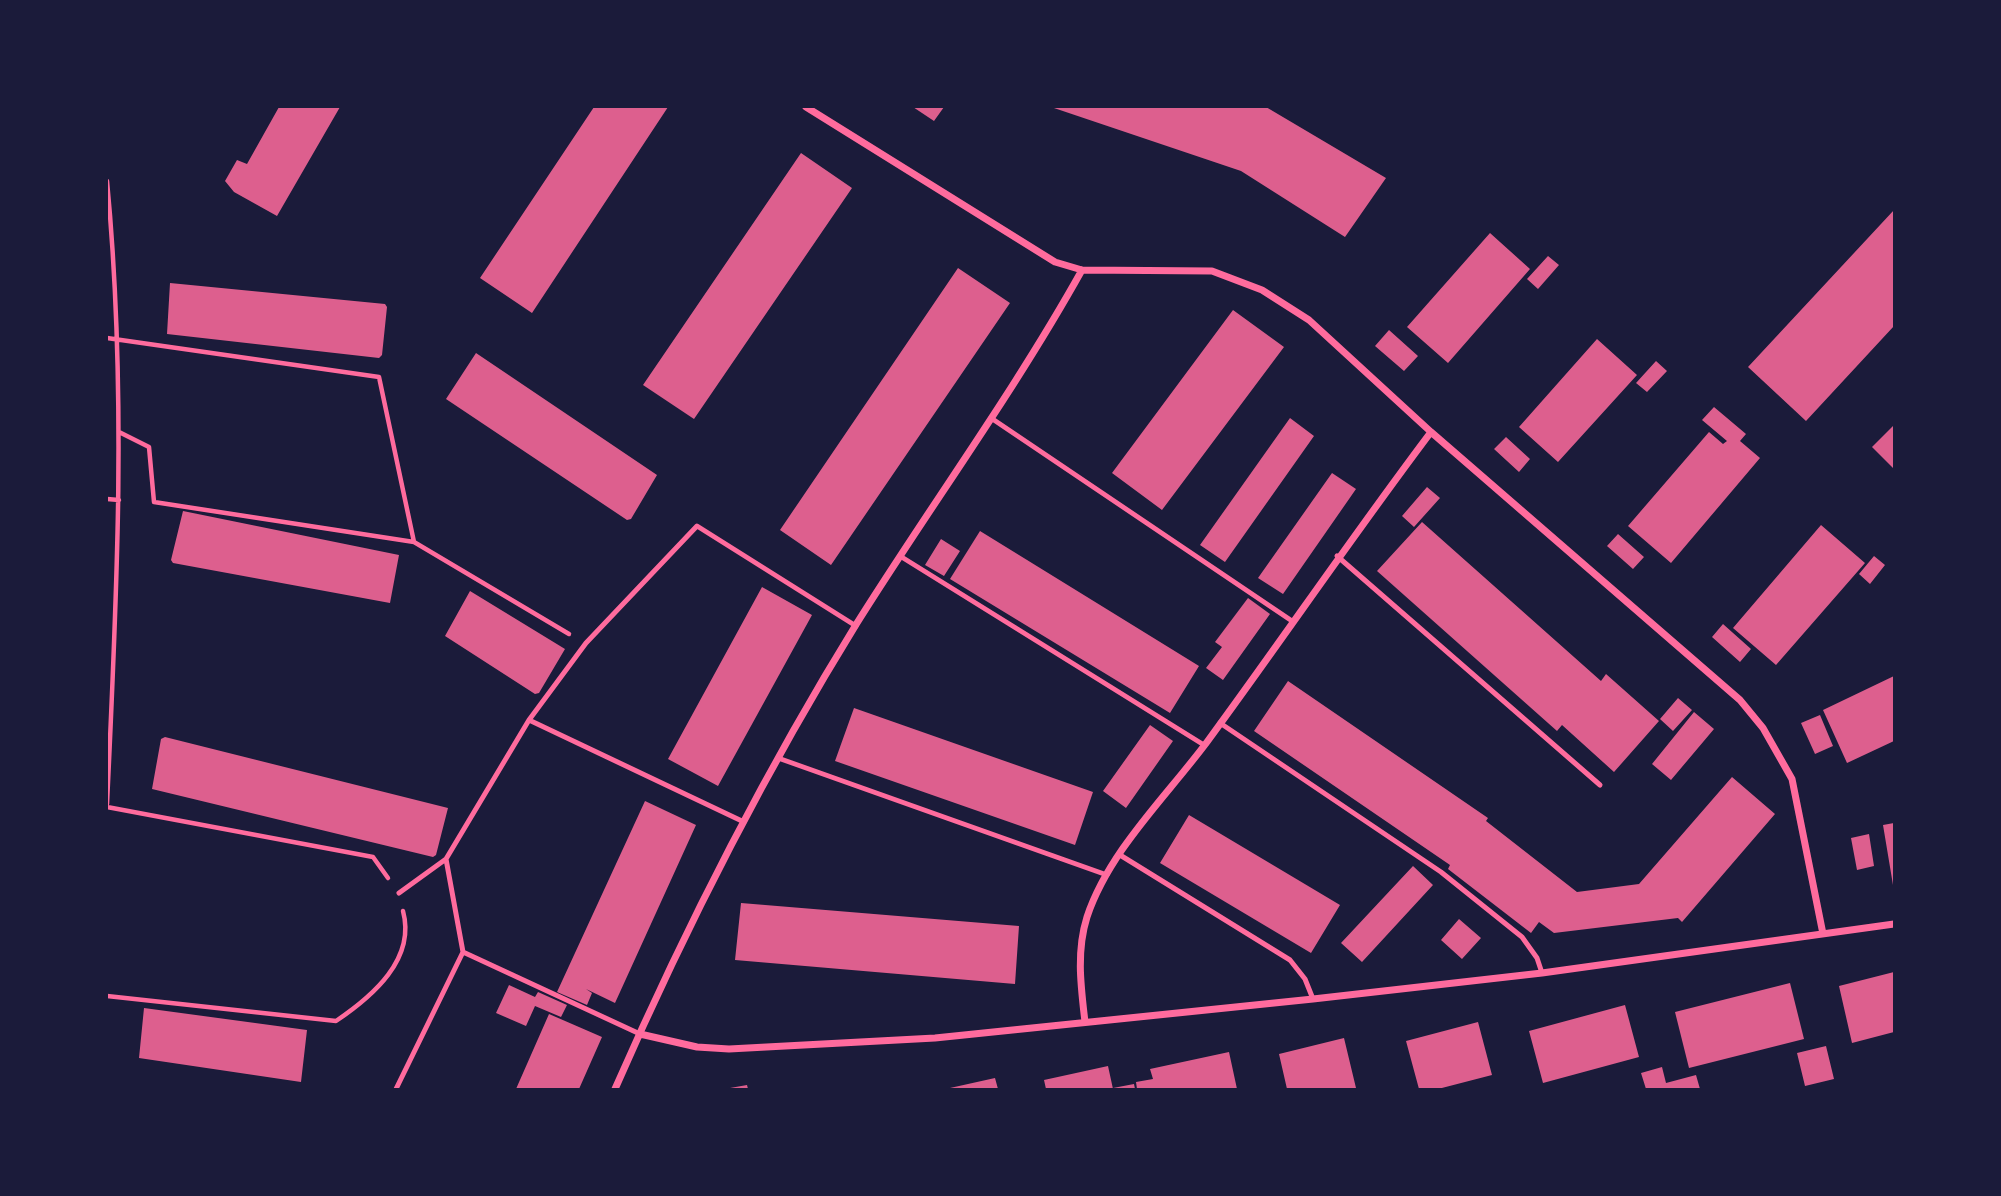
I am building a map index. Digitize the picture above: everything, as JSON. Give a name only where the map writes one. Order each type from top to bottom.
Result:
[{"type":"street","points":[[806,107],[1055,262],[1082,270],[1212,271],[1262,290],[1308,320],[1431,432],[1740,700],[1762,728],[1792,779],[1823,934]]},
{"type":"street","points":[[615,1089],[639,1034],[778,758],[900,556],[1043,340],[1082,270]]},
{"type":"street","points":[[1085,1022],[1080,972],[1081,944],[1087,919],[1107,875],[1205,745],[1337,556],[1431,432]]},
{"type":"street","points":[[639,1034],[697,1047],[775,1049],[935,1038],[1542,973],[1894,924]]},
{"type":"lane","points":[[991,418],[1292,621]]},
{"type":"lane","points":[[399,893],[446,859],[529,720],[586,643],[697,526],[856,626]]},
{"type":"lane","points":[[900,556],[1205,745]]},
{"type":"lane","points":[[1337,556],[1600,785]]},
{"type":"lane","points":[[529,720],[744,822]]},
{"type":"lane","points":[[1220,723],[1441,872],[1522,937],[1542,973]]},
{"type":"lane","points":[[778,758],[1107,875]]},
{"type":"lane","points":[[1120,855],[1290,960],[1305,979],[1313,999]]},
{"type":"lane","points":[[396,1089],[463,952],[446,859]]},
{"type":"lane","points":[[463,952],[639,1034]]},
{"type":"path","points":[[107,180],[117,288],[119,432],[119,500],[107,806],[373,857],[399,893],[408,928],[398,962],[367,1000],[336,1021],[107,996]]},
{"type":"path","points":[[107,338],[379,377],[414,542]]},
{"type":"path","points":[[119,432],[149,447],[155,502],[414,542],[478,583],[586,643]]},
{"type":"path","points":[[107,499],[119,500]]},
{"type":"building","points":[[279,107],[340,107],[277,216],[234,192],[225,181],[237,160],[247,164]]},
{"type":"building","points":[[594,107],[668,107],[532,313],[480,278]]},
{"type":"building","points":[[913,107],[944,107],[934,121]]},
{"type":"building","points":[[1051,107],[1266,107],[1386,178],[1345,237],[1241,171]]},
{"type":"building","points":[[801,153],[852,188],[694,419],[643,385]]},
{"type":"building","points":[[1894,210],[1894,326],[1806,421],[1748,367]]},
{"type":"building","points":[[1490,233],[1530,269],[1448,363],[1407,327]]},
{"type":"building","points":[[1548,256],[1559,265],[1538,289],[1527,279]]},
{"type":"building","points":[[958,268],[1010,303],[831,565],[780,530]]},
{"type":"building","points":[[170,283],[385,304],[387,307],[382,355],[379,358],[167,334]]},
{"type":"building","points":[[1233,310],[1284,347],[1162,510],[1112,473]]},
{"type":"building","points":[[1389,330],[1418,356],[1404,371],[1375,346]]},
{"type":"building","points":[[1597,339],[1637,375],[1558,462],[1519,427]]},
{"type":"building","points":[[476,353],[657,475],[631,519],[627,520],[446,399]]},
{"type":"building","points":[[1656,361],[1667,371],[1647,392],[1636,383]]},
{"type":"building","points":[[1714,407],[1746,434],[1740,441],[1760,458],[1671,563],[1628,526],[1709,432],[1723,444],[1727,441],[1702,420]]},
{"type":"building","points":[[1290,418],[1314,436],[1225,562],[1200,545]]},
{"type":"building","points":[[1894,425],[1894,469],[1872,447]]},
{"type":"building","points":[[1506,437],[1530,459],[1519,472],[1494,449]]},
{"type":"building","points":[[1332,473],[1356,489],[1283,594],[1258,578]]},
{"type":"building","points":[[1427,487],[1440,498],[1414,527],[1402,516]]},
{"type":"building","points":[[183,511],[399,555],[390,603],[173,563],[171,560]]},
{"type":"building","points":[[1422,522],[1601,681],[1606,674],[1659,721],[1614,772],[1562,725],[1557,731],[1377,571]]},
{"type":"building","points":[[1821,525],[1865,563],[1776,665],[1733,628]]},
{"type":"building","points":[[980,531],[1199,666],[1170,713],[950,579]]},
{"type":"building","points":[[1618,534],[1644,557],[1633,569],[1607,546]]},
{"type":"building","points":[[941,539],[960,551],[944,576],[925,565]]},
{"type":"building","points":[[1874,556],[1885,565],[1870,584],[1859,574]]},
{"type":"building","points":[[762,587],[812,615],[718,786],[668,759]]},
{"type":"building","points":[[470,591],[565,649],[539,693],[535,694],[445,636]]},
{"type":"building","points":[[1248,598],[1270,614],[1223,680],[1206,668],[1222,647],[1215,642]]},
{"type":"building","points":[[1723,624],[1751,649],[1740,662],[1712,637]]},
{"type":"building","points":[[1894,676],[1894,741],[1847,763],[1823,710]]},
{"type":"building","points":[[1288,681],[1488,818],[1486,821],[1577,892],[1639,884],[1732,777],[1775,814],[1682,922],[1678,918],[1554,933],[1539,922],[1531,933],[1448,869],[1450,865],[1254,731]]},
{"type":"building","points":[[1678,698],[1692,710],[1673,731],[1660,719]]},
{"type":"building","points":[[854,708],[1093,792],[1075,845],[835,761]]},
{"type":"building","points":[[1694,712],[1714,729],[1671,780],[1652,764]]},
{"type":"building","points":[[1820,715],[1833,746],[1815,754],[1801,723]]},
{"type":"building","points":[[1150,725],[1173,741],[1126,808],[1103,791]]},
{"type":"building","points":[[165,737],[448,808],[436,855],[433,857],[152,789],[161,739]]},
{"type":"building","points":[[645,801],[696,825],[615,1003],[586,989],[592,993],[587,1005],[557,992]]},
{"type":"building","points":[[1189,815],[1340,905],[1311,953],[1160,863]]},
{"type":"building","points":[[1894,823],[1894,885],[1893,885],[1883,825]]},
{"type":"building","points":[[1869,834],[1874,866],[1857,870],[1851,838]]},
{"type":"building","points":[[1413,866],[1433,885],[1362,962],[1341,943]]},
{"type":"building","points":[[741,903],[1019,926],[1015,984],[735,960]]},
{"type":"building","points":[[1459,919],[1481,938],[1462,959],[1441,940]]},
{"type":"building","points":[[1894,972],[1894,1032],[1852,1043],[1839,986]]},
{"type":"building","points":[[1790,983],[1804,1039],[1689,1068],[1675,1012]]},
{"type":"building","points":[[509,985],[535,997],[538,992],[567,1005],[561,1017],[535,1006],[526,1026],[496,1013]]},
{"type":"building","points":[[1625,1005],[1639,1057],[1543,1083],[1529,1031]]},
{"type":"building","points":[[144,1008],[307,1030],[301,1082],[139,1058]]},
{"type":"building","points":[[549,1014],[602,1037],[579,1089],[516,1089]]},
{"type":"building","points":[[1478,1022],[1492,1075],[1438,1089],[1419,1089],[1406,1041]]},
{"type":"building","points":[[1344,1038],[1356,1088],[1287,1089],[1279,1054]]},
{"type":"building","points":[[1826,1046],[1834,1079],[1805,1086],[1797,1053]]},
{"type":"building","points":[[1229,1052],[1237,1089],[1137,1089],[1136,1082],[1153,1079],[1150,1069]]},
{"type":"building","points":[[1108,1066],[1113,1089],[1046,1089],[1044,1080]]},
{"type":"building","points":[[1662,1067],[1666,1083],[1696,1075],[1700,1089],[1646,1089],[1641,1073]]},
{"type":"building","points":[[995,1078],[998,1089],[950,1089],[950,1088]]},
{"type":"building","points":[[1134,1084],[1135,1089],[1113,1088]]},
{"type":"building","points":[[747,1085],[748,1089],[730,1089],[730,1088]]}]
